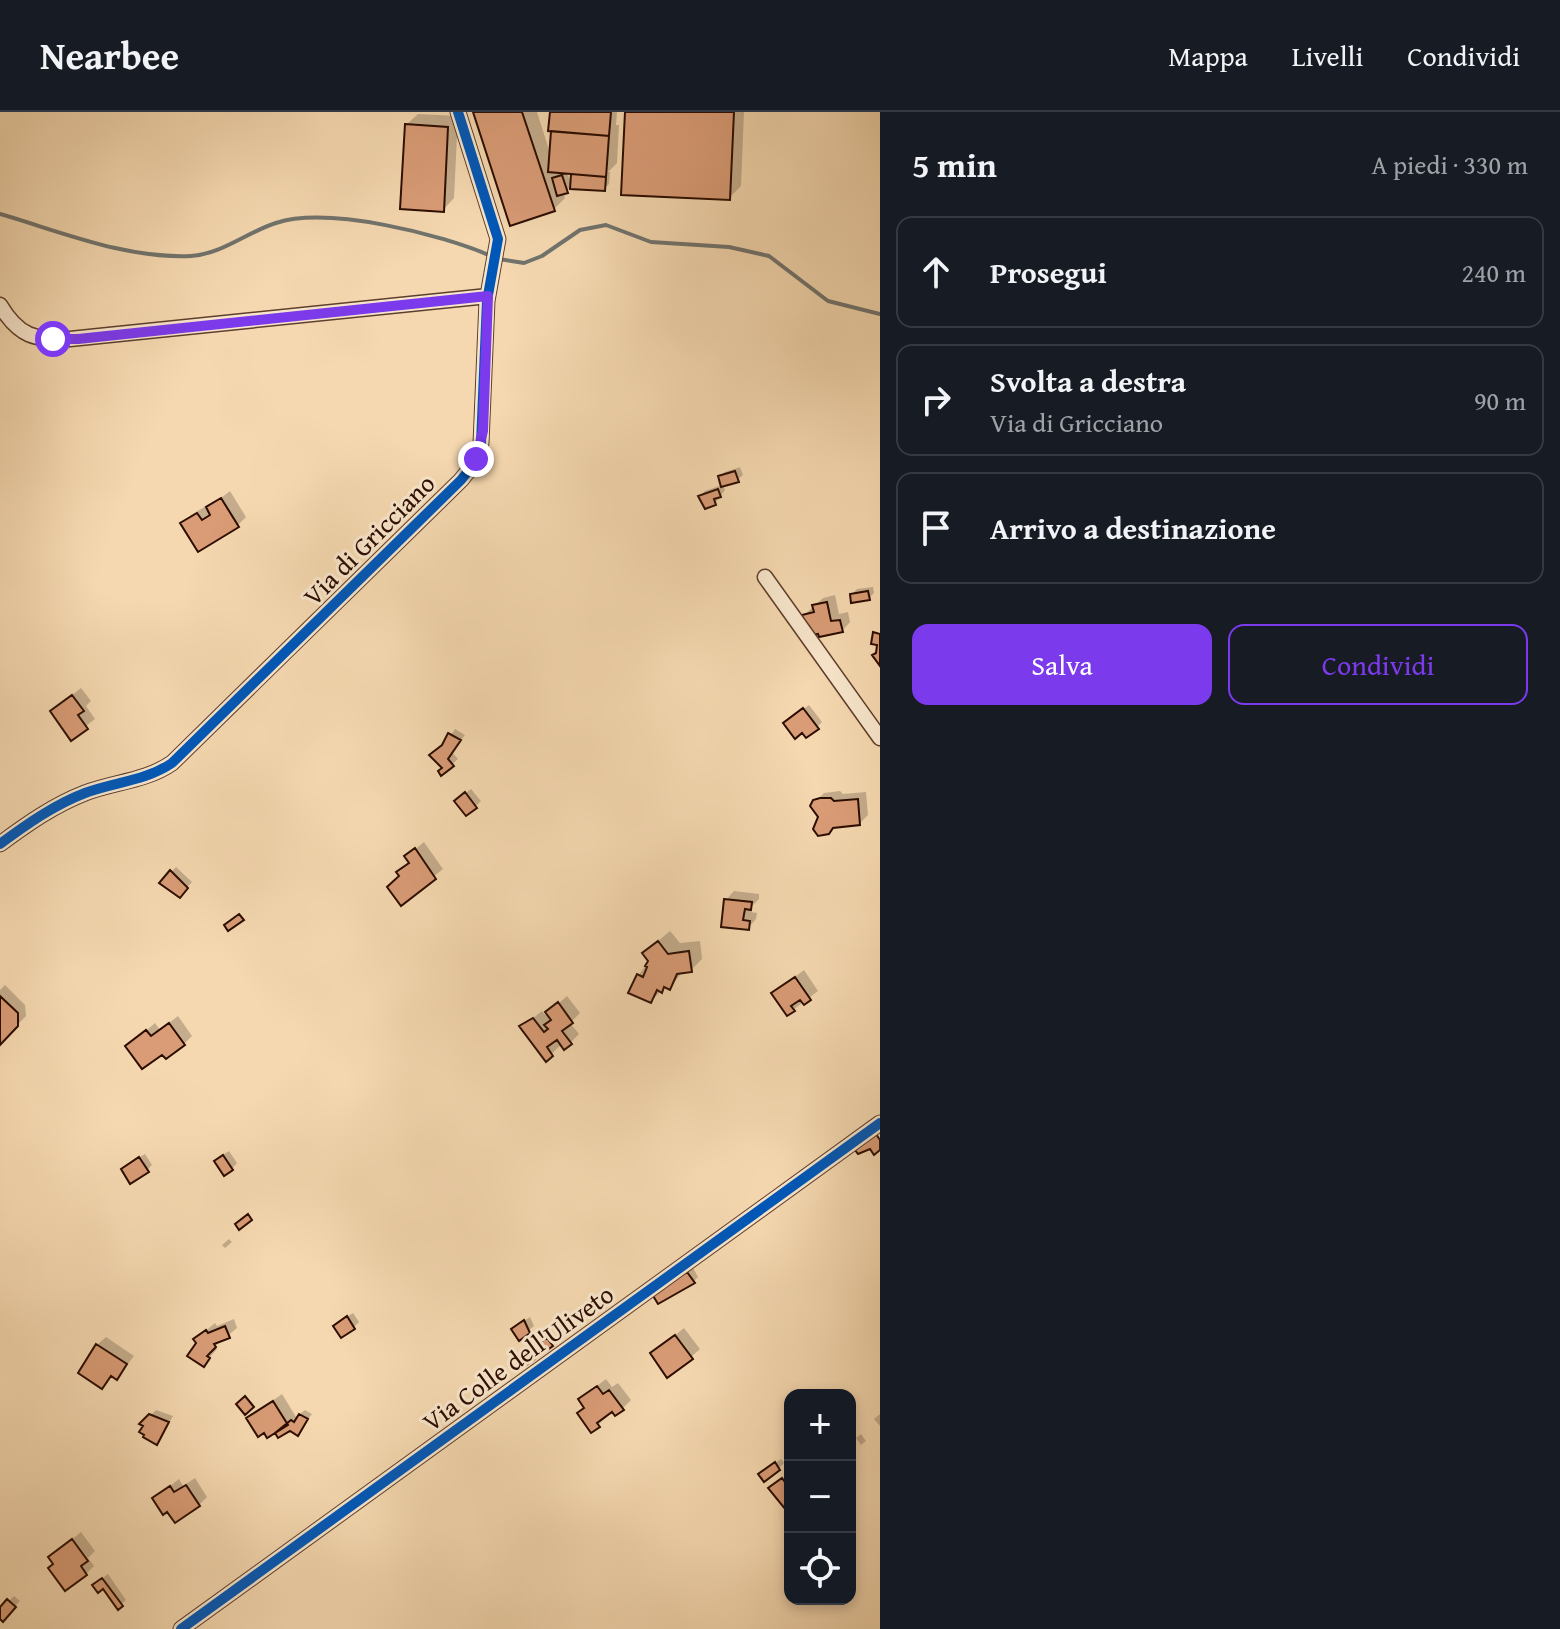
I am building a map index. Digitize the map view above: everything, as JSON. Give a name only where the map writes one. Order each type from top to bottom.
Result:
[{"type":"street","name":"Via di Gricciano","points":[[0,844],[63,803],[93,790],[150,775],[172,763],[473,465],[481,443],[488,296],[498,243],[497,230],[458,112]]},
{"type":"street","points":[[0,305],[22,332],[42,338],[70,339],[488,296]]},
{"type":"street","points":[[765,577],[880,738]]},
{"type":"street","name":"Via Colle dell'Uliveto","points":[[181,1629],[880,1123]]},
{"type":"building","points":[[473,112],[522,112],[555,211],[510,226]]},
{"type":"building","points":[[550,112],[611,112],[609,136],[548,131]]},
{"type":"building","points":[[625,112],[734,112],[730,200],[621,195]]},
{"type":"building","points":[[405,124],[448,127],[444,212],[400,209]]},
{"type":"building","points":[[551,131],[609,136],[606,177],[548,172]]},
{"type":"building","points":[[571,174],[606,177],[605,191],[570,189]]},
{"type":"building","points":[[562,175],[568,193],[557,196],[552,178]]},
{"type":"building","points":[[735,471],[739,482],[721,487],[718,476]]},
{"type":"building","points":[[718,489],[721,497],[714,499],[716,505],[705,509],[698,496]]},
{"type":"building","points":[[221,498],[239,527],[198,552],[180,523],[197,513],[202,520],[210,515],[206,507]]},
{"type":"building","points":[[868,591],[870,600],[851,603],[850,594]]},
{"type":"building","points":[[827,602],[831,621],[840,620],[843,632],[819,637],[818,634],[806,632],[802,615],[814,612],[812,605]]},
{"type":"building","points":[[873,632],[880,634],[880,666],[872,655],[876,653],[877,645],[871,644]]},
{"type":"building","points":[[72,695],[84,711],[78,715],[88,729],[71,741],[50,711]]},
{"type":"building","points":[[803,708],[819,729],[806,738],[802,733],[795,739],[783,723]]},
{"type":"building","points":[[448,733],[461,740],[448,759],[454,766],[441,776],[438,771],[442,768],[429,755],[442,745]]},
{"type":"building","points":[[465,792],[477,808],[466,816],[454,801]]},
{"type":"building","points":[[858,799],[860,825],[833,828],[829,834],[818,836],[813,829],[818,817],[810,806],[813,800],[834,801]]},
{"type":"building","points":[[415,848],[436,879],[401,906],[387,887],[399,876],[396,872],[409,863],[404,856]]},
{"type":"building","points":[[170,870],[188,888],[180,898],[159,883]]},
{"type":"building","points":[[724,899],[752,902],[751,910],[745,909],[743,920],[750,921],[749,930],[721,927]]},
{"type":"building","points":[[239,914],[244,920],[228,931],[224,925]]},
{"type":"building","points":[[658,941],[668,954],[689,951],[692,972],[677,974],[670,990],[664,987],[662,993],[657,990],[651,1003],[628,993],[637,974],[643,977],[647,967],[648,961],[642,953]]},
{"type":"building","points":[[795,977],[811,1000],[804,1005],[800,1000],[791,1006],[795,1011],[787,1016],[771,993]]},
{"type":"building","points":[[0,996],[18,1013],[18,1026],[0,1045]]},
{"type":"building","points":[[558,1002],[573,1023],[562,1031],[572,1044],[564,1050],[557,1040],[547,1047],[553,1056],[546,1062],[519,1026],[533,1018],[544,1032],[548,1029],[544,1025],[551,1020],[545,1012]]},
{"type":"building","points":[[169,1023],[185,1045],[166,1059],[162,1055],[142,1069],[125,1046],[146,1030],[151,1036]]},
{"type":"building","points":[[876,1134],[880,1140],[880,1150],[874,1155],[870,1149],[858,1154],[855,1150]]},
{"type":"building","points":[[223,1155],[233,1170],[224,1176],[214,1161]]},
{"type":"building","points":[[139,1157],[149,1172],[130,1184],[121,1169]]},
{"type":"building","points":[[248,1214],[252,1220],[239,1230],[235,1224]]},
{"type":"building","points":[[687,1272],[695,1283],[658,1304],[652,1294]]},
{"type":"building","points":[[347,1316],[355,1329],[341,1338],[333,1326]]},
{"type":"building","points":[[524,1320],[530,1333],[519,1341],[511,1329]]},
{"type":"building","points":[[225,1326],[230,1338],[214,1344],[216,1347],[207,1356],[210,1358],[204,1367],[187,1356],[196,1343],[193,1339],[206,1330],[208,1333]]},
{"type":"building","points":[[675,1335],[693,1359],[667,1378],[650,1353]]},
{"type":"building","points":[[547,1338],[553,1346],[528,1364],[527,1361],[522,1364],[517,1357]]},
{"type":"building","points":[[96,1344],[127,1364],[117,1380],[111,1376],[102,1389],[78,1373]]},
{"type":"building","points":[[597,1386],[603,1394],[609,1390],[624,1410],[615,1416],[612,1412],[597,1423],[600,1427],[591,1433],[577,1413],[584,1408],[578,1399]]},
{"type":"building","points":[[245,1396],[254,1407],[245,1415],[236,1404]]},
{"type":"building","points":[[273,1401],[288,1425],[267,1438],[264,1433],[258,1437],[246,1418]]},
{"type":"building","points":[[149,1414],[169,1422],[157,1445],[139,1432],[143,1426],[139,1424]]},
{"type":"building","points":[[299,1414],[308,1419],[298,1436],[290,1431],[278,1438],[275,1433],[291,1420],[294,1422]]},
{"type":"building","points":[[775,1462],[780,1470],[764,1482],[758,1474]]},
{"type":"building","points":[[782,1478],[784,1508],[768,1488]]},
{"type":"building","points":[[186,1485],[200,1506],[175,1523],[167,1512],[163,1515],[152,1498],[170,1486],[174,1492]]},
{"type":"building","points":[[72,1539],[88,1561],[81,1566],[87,1575],[65,1591],[48,1568],[53,1564],[48,1557]]},
{"type":"building","points":[[102,1578],[123,1606],[118,1610],[103,1589],[98,1593],[92,1585]]},
{"type":"building","points":[[7,1599],[16,1607],[3,1622],[0,1607]]},
{"type":"waterway","points":[[0,214],[94,243],[167,256],[202,254],[276,223],[324,218],[415,231],[491,256]]},
{"type":"waterway","points":[[499,259],[524,263],[542,256],[580,230],[606,225],[651,242],[729,247],[769,256],[828,301],[880,314]]},
{"type":"cycle path","points":[[0,844],[74,798],[152,774],[172,763],[473,465],[481,443],[487,301],[498,239],[458,112]]},
{"type":"cycle path","points":[[181,1629],[880,1123]]},
{"type":"route","points":[[53,339],[78,339],[488,296],[483,431],[476,459]]}]
